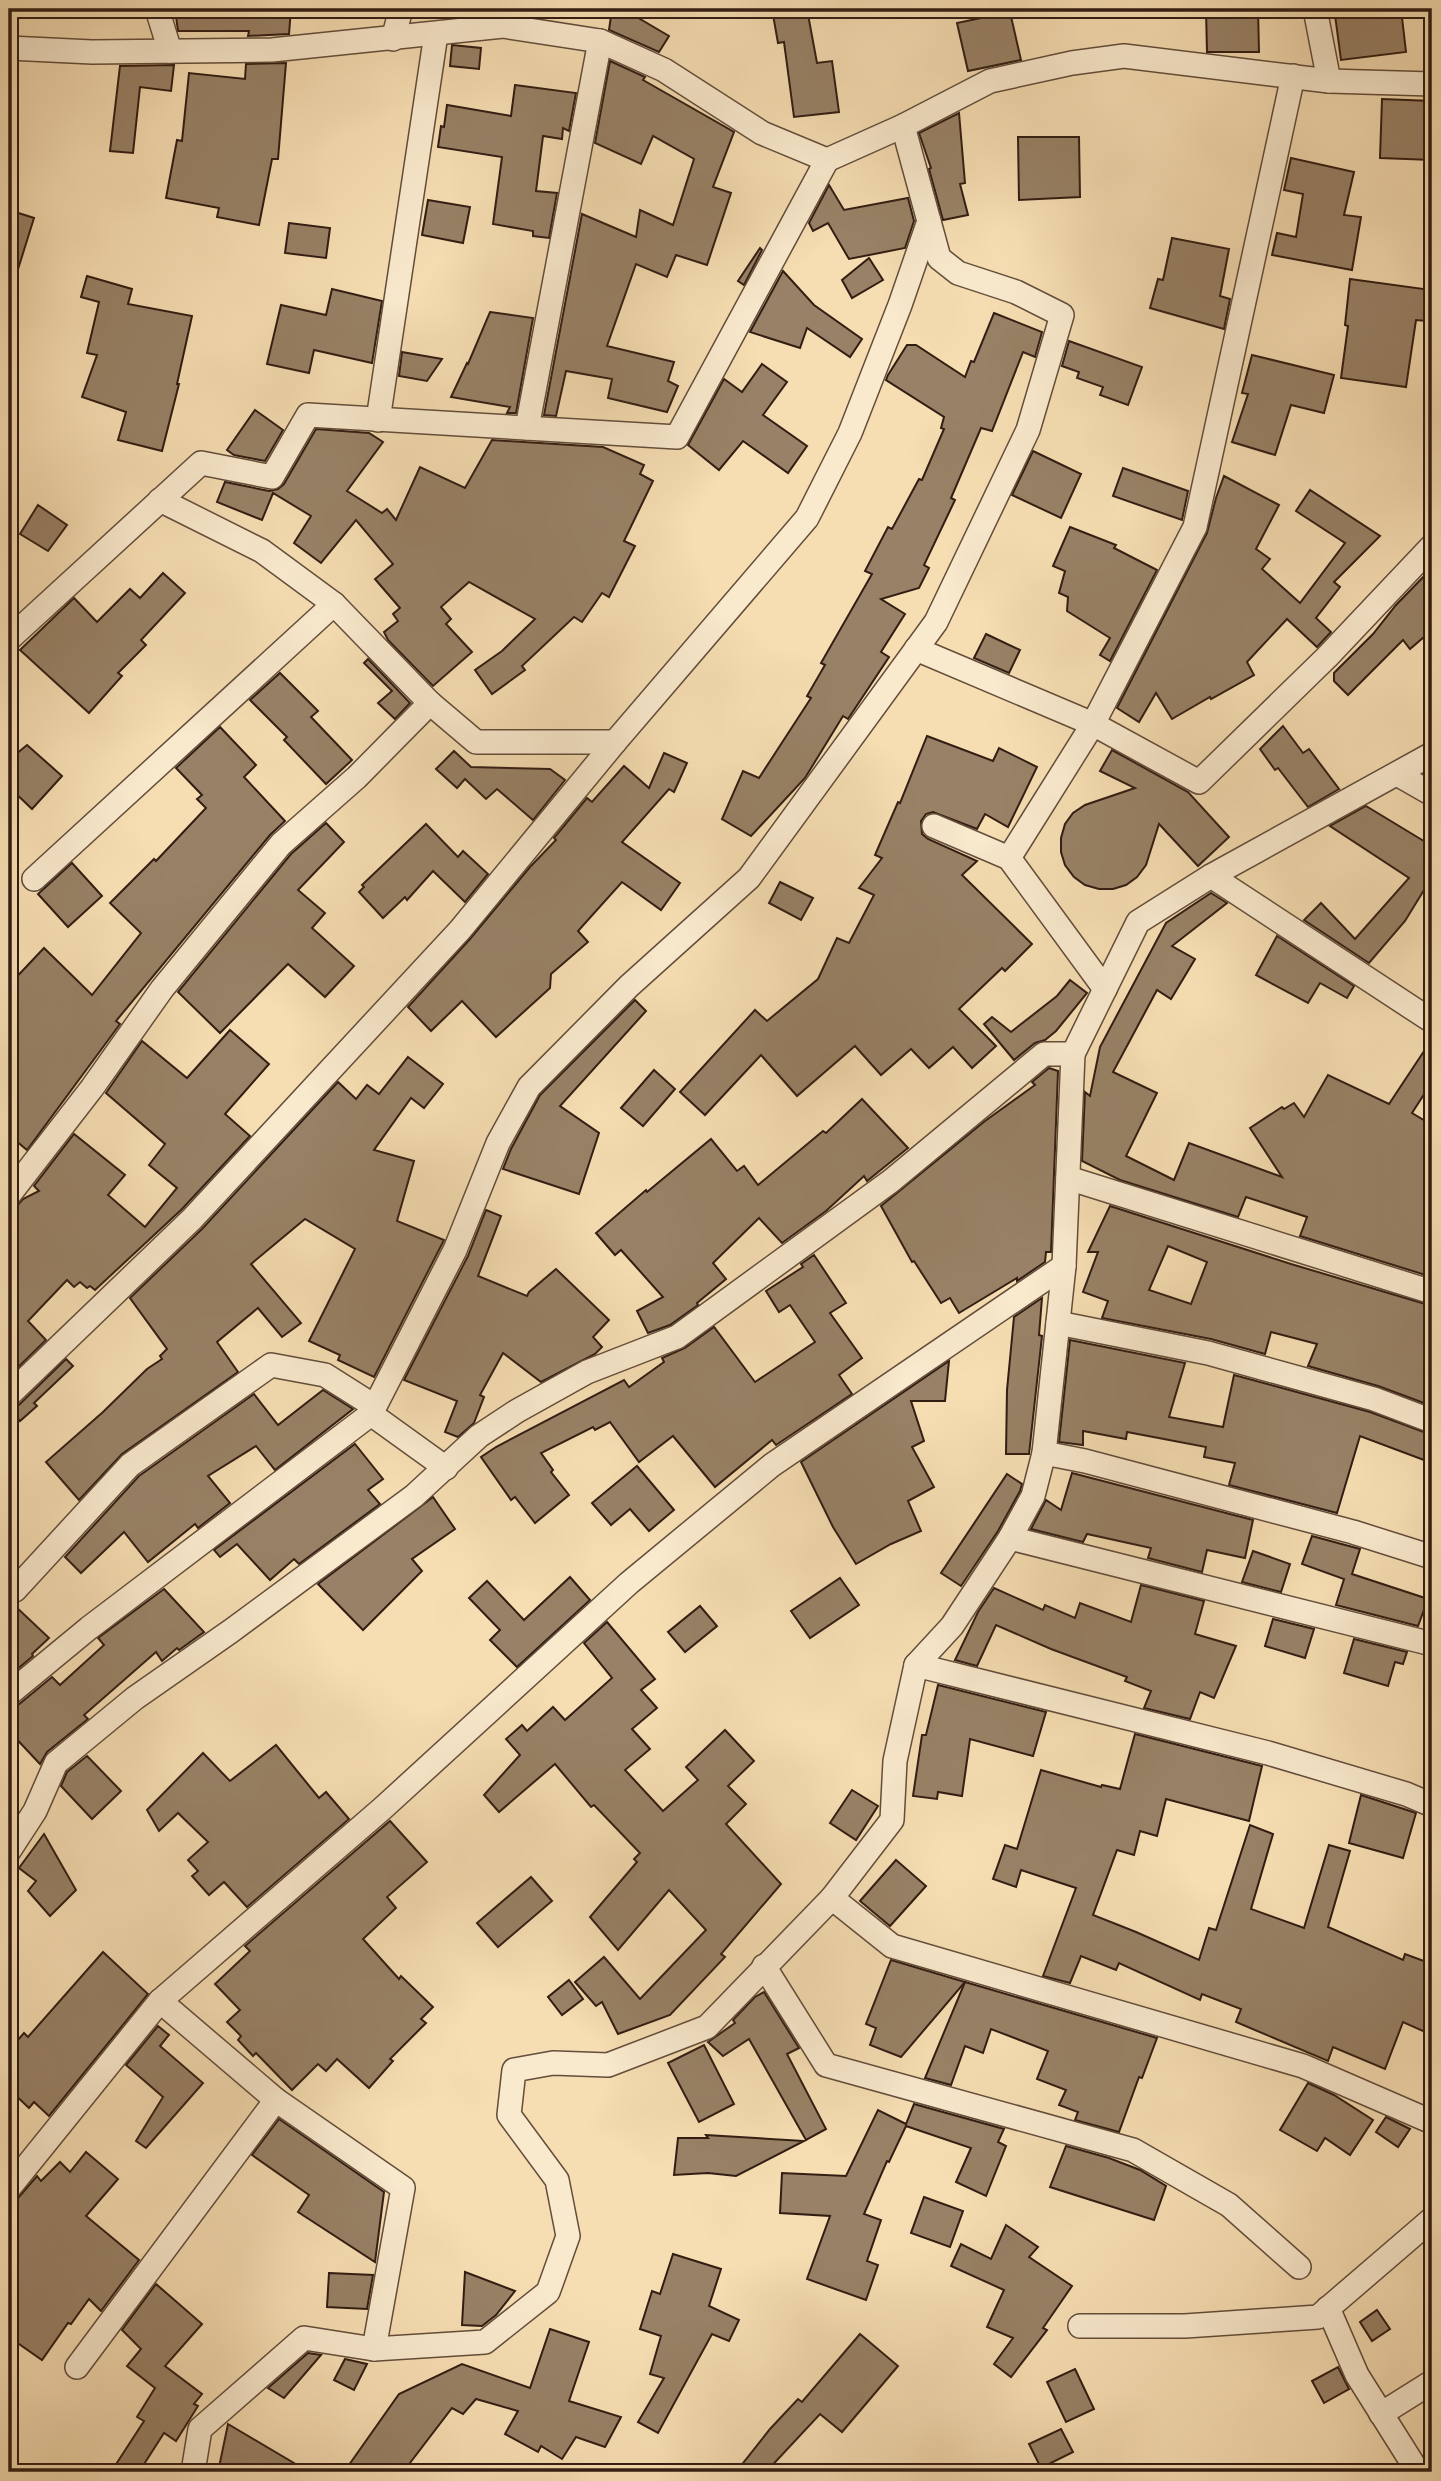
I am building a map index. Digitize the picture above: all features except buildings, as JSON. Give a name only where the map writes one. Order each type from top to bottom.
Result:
[{"type":"street","points":[[157,9],[170,51]]},
{"type":"street","points":[[393,39],[401,9]]},
{"type":"street","points":[[1315,9],[1329,80]]},
{"type":"street","points":[[9,48],[92,52],[272,50],[436,34],[505,17],[600,41],[664,70],[762,133],[827,160]]},
{"type":"street","points":[[378,419],[436,34]]},
{"type":"street","points":[[527,428],[600,41]]},
{"type":"street","points":[[9,639],[201,463],[272,477],[308,415],[677,437],[827,160],[990,81],[1072,63],[1124,57],[1329,80],[1432,83]]},
{"type":"street","points":[[1009,859],[1093,723],[1195,527],[1293,76]]},
{"type":"street","points":[[9,1694],[89,1628],[372,1410],[455,1250],[498,1143],[529,1087],[629,986],[749,878],[936,622],[1028,430],[1062,316],[1016,292],[958,273],[939,258],[903,125]]},
{"type":"street","points":[[9,1395],[192,1219],[460,930],[615,742],[807,518],[850,433],[900,305],[929,220]]},
{"type":"street","points":[[160,500],[262,551],[334,604],[430,703],[476,742],[615,742]]},
{"type":"street","points":[[916,649],[1093,723],[1199,782],[1428,558]]},
{"type":"street","points":[[34,879],[334,604]]},
{"type":"street","points":[[9,1195],[92,1088],[162,989],[281,844],[357,777],[430,703]]},
{"type":"street","points":[[193,2472],[200,2429],[304,2338],[374,2348],[485,2342],[548,2292],[568,2236],[557,2180],[509,2115],[514,2070],[553,2063],[608,2065],[707,2027],[832,1898],[892,1820],[895,1760],[916,1665],[952,1626],[1010,1538],[1033,1496],[1044,1453],[1064,1266],[1073,1054],[1105,989],[1139,922],[1211,876],[1432,754]]},
{"type":"street","points":[[1397,774],[1432,794]]},
{"type":"street","points":[[934,826],[1009,859],[1105,989]]},
{"type":"street","points":[[1211,876],[1432,1021]]},
{"type":"street","points":[[9,1852],[35,1811],[56,1763],[135,1698],[231,1632],[414,1496],[479,1436],[517,1411],[587,1372],[677,1338],[891,1181],[1044,1054],[1073,1054]]},
{"type":"street","points":[[1068,1178],[1432,1292]]},
{"type":"street","points":[[9,2188],[160,2001],[383,1808],[629,1583],[772,1465],[1064,1266]]},
{"type":"street","points":[[1058,1323],[1208,1353],[1374,1399],[1432,1421]]},
{"type":"street","points":[[15,1590],[130,1465],[271,1365],[325,1375],[446,1468]]},
{"type":"street","points":[[1044,1453],[1085,1461],[1353,1531],[1432,1557]]},
{"type":"street","points":[[1010,1538],[1432,1644]]},
{"type":"street","points":[[916,1665],[1268,1753],[1406,1794],[1432,1805]]},
{"type":"street","points":[[832,1898],[892,1946],[1303,2066],[1432,2122]]},
{"type":"street","points":[[764,1966],[826,2065],[1133,2150],[1229,2205],[1299,2267]]},
{"type":"street","points":[[160,2001],[276,2101],[403,2188],[374,2348]]},
{"type":"street","points":[[77,2367],[276,2101]]},
{"type":"street","points":[[1080,2326],[1185,2326],[1318,2317],[1432,2220]]},
{"type":"street","points":[[1328,2308],[1357,2375],[1418,2472]]},
{"type":"street","points":[[1381,2414],[1432,2382]]}]
